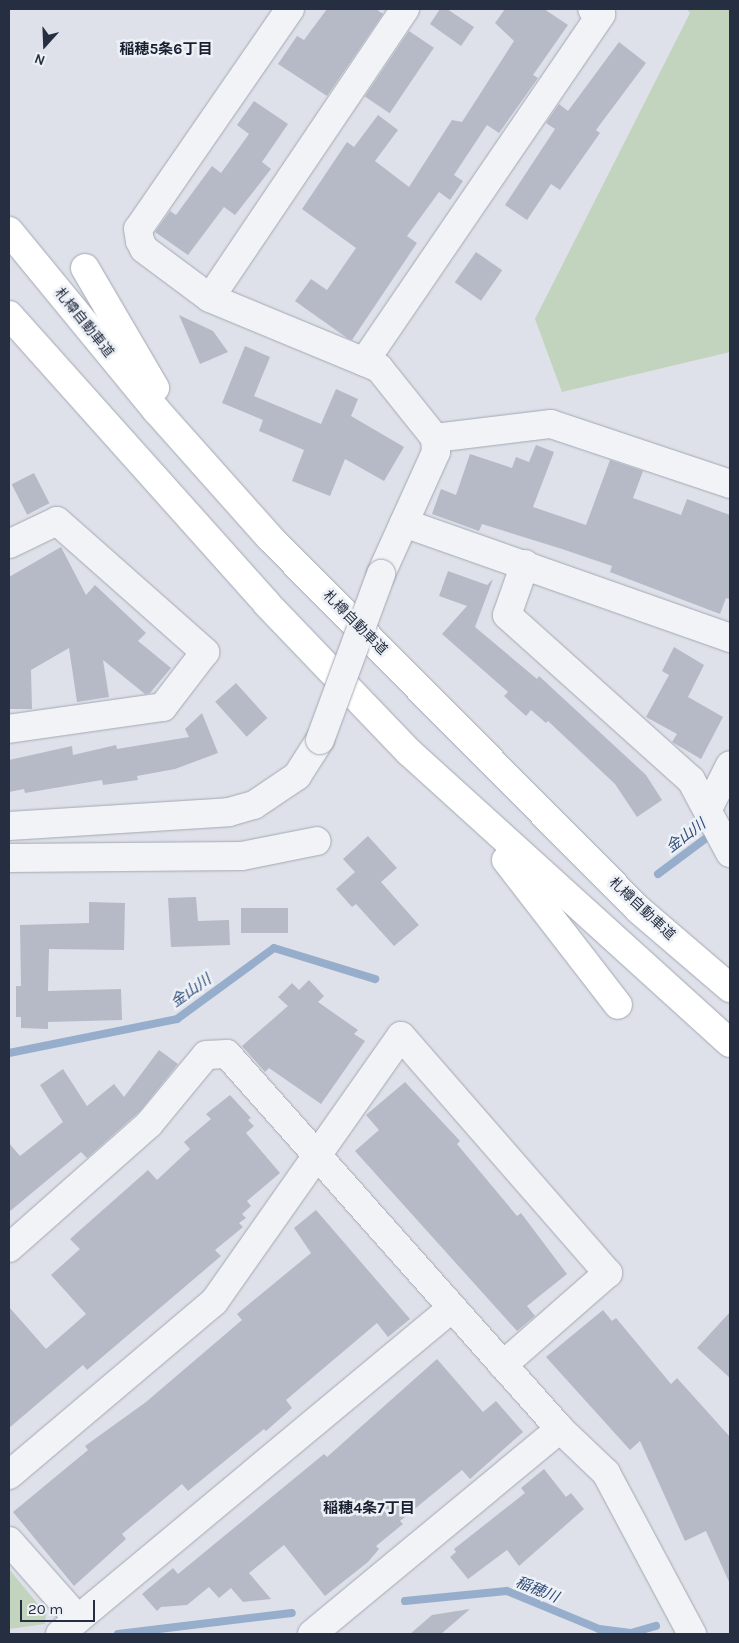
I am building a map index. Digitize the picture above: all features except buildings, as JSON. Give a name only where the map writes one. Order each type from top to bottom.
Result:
[{"type":"highway","name":"札樽自動車道","points":[[9,231],[195,454],[270,538],[639,910],[730,988]]},
{"type":"highway","points":[[85,268],[195,454]]},
{"type":"highway","points":[[9,315],[267,604],[466,806],[730,1043]]},
{"type":"highway","points":[[466,806],[618,1006]]},
{"type":"street","points":[[9,826],[229,812],[278,793],[297,776],[320,740],[381,574],[436,452],[435,438],[379,368],[210,298],[144,250],[138,229],[290,9]]},
{"type":"street","points":[[210,298],[405,9]]},
{"type":"street","points":[[364,362],[601,14],[592,9]]},
{"type":"street","points":[[435,438],[550,424],[730,484]]},
{"type":"street","points":[[9,544],[57,521],[205,652],[163,707],[9,729]]},
{"type":"street","points":[[404,523],[525,564],[730,638]]},
{"type":"street","points":[[525,564],[508,615],[691,780],[728,848]]},
{"type":"street","points":[[709,812],[730,765]]},
{"type":"street","points":[[9,858],[242,856],[317,841]]},
{"type":"street","points":[[9,1475],[214,1302],[314,1155],[401,1036],[608,1274],[503,1365]]},
{"type":"street","points":[[9,1248],[149,1124],[206,1055],[227,1054],[314,1155],[560,1429],[606,1473],[692,1634]]},
{"type":"street","points":[[9,1541],[69,1627],[452,1308]]},
{"type":"street","points":[[312,1634],[560,1429]]},
{"type":"green space","points":[[687,9],[730,9],[730,352],[562,392],[535,319],[690,13]]},
{"type":"green space","points":[[9,1569],[46,1614],[45,1624],[9,1629]]},
{"type":"waterway","name":"金山川","points":[[658,874],[713,833]]},
{"type":"waterway","name":"金山川","points":[[9,1053],[177,1019],[274,948],[375,979]]},
{"type":"waterway","name":"稲穂川","points":[[405,1601],[507,1591],[599,1629],[631,1633],[656,1626]]},
{"type":"waterway","name":"稲穂川","points":[[118,1634],[292,1613]]},
{"type":"district","name":"稲穂5条6丁目","points":[[166,50]]},
{"type":"district","name":"稲穂4条7丁目","points":[[369,1509]]}]
